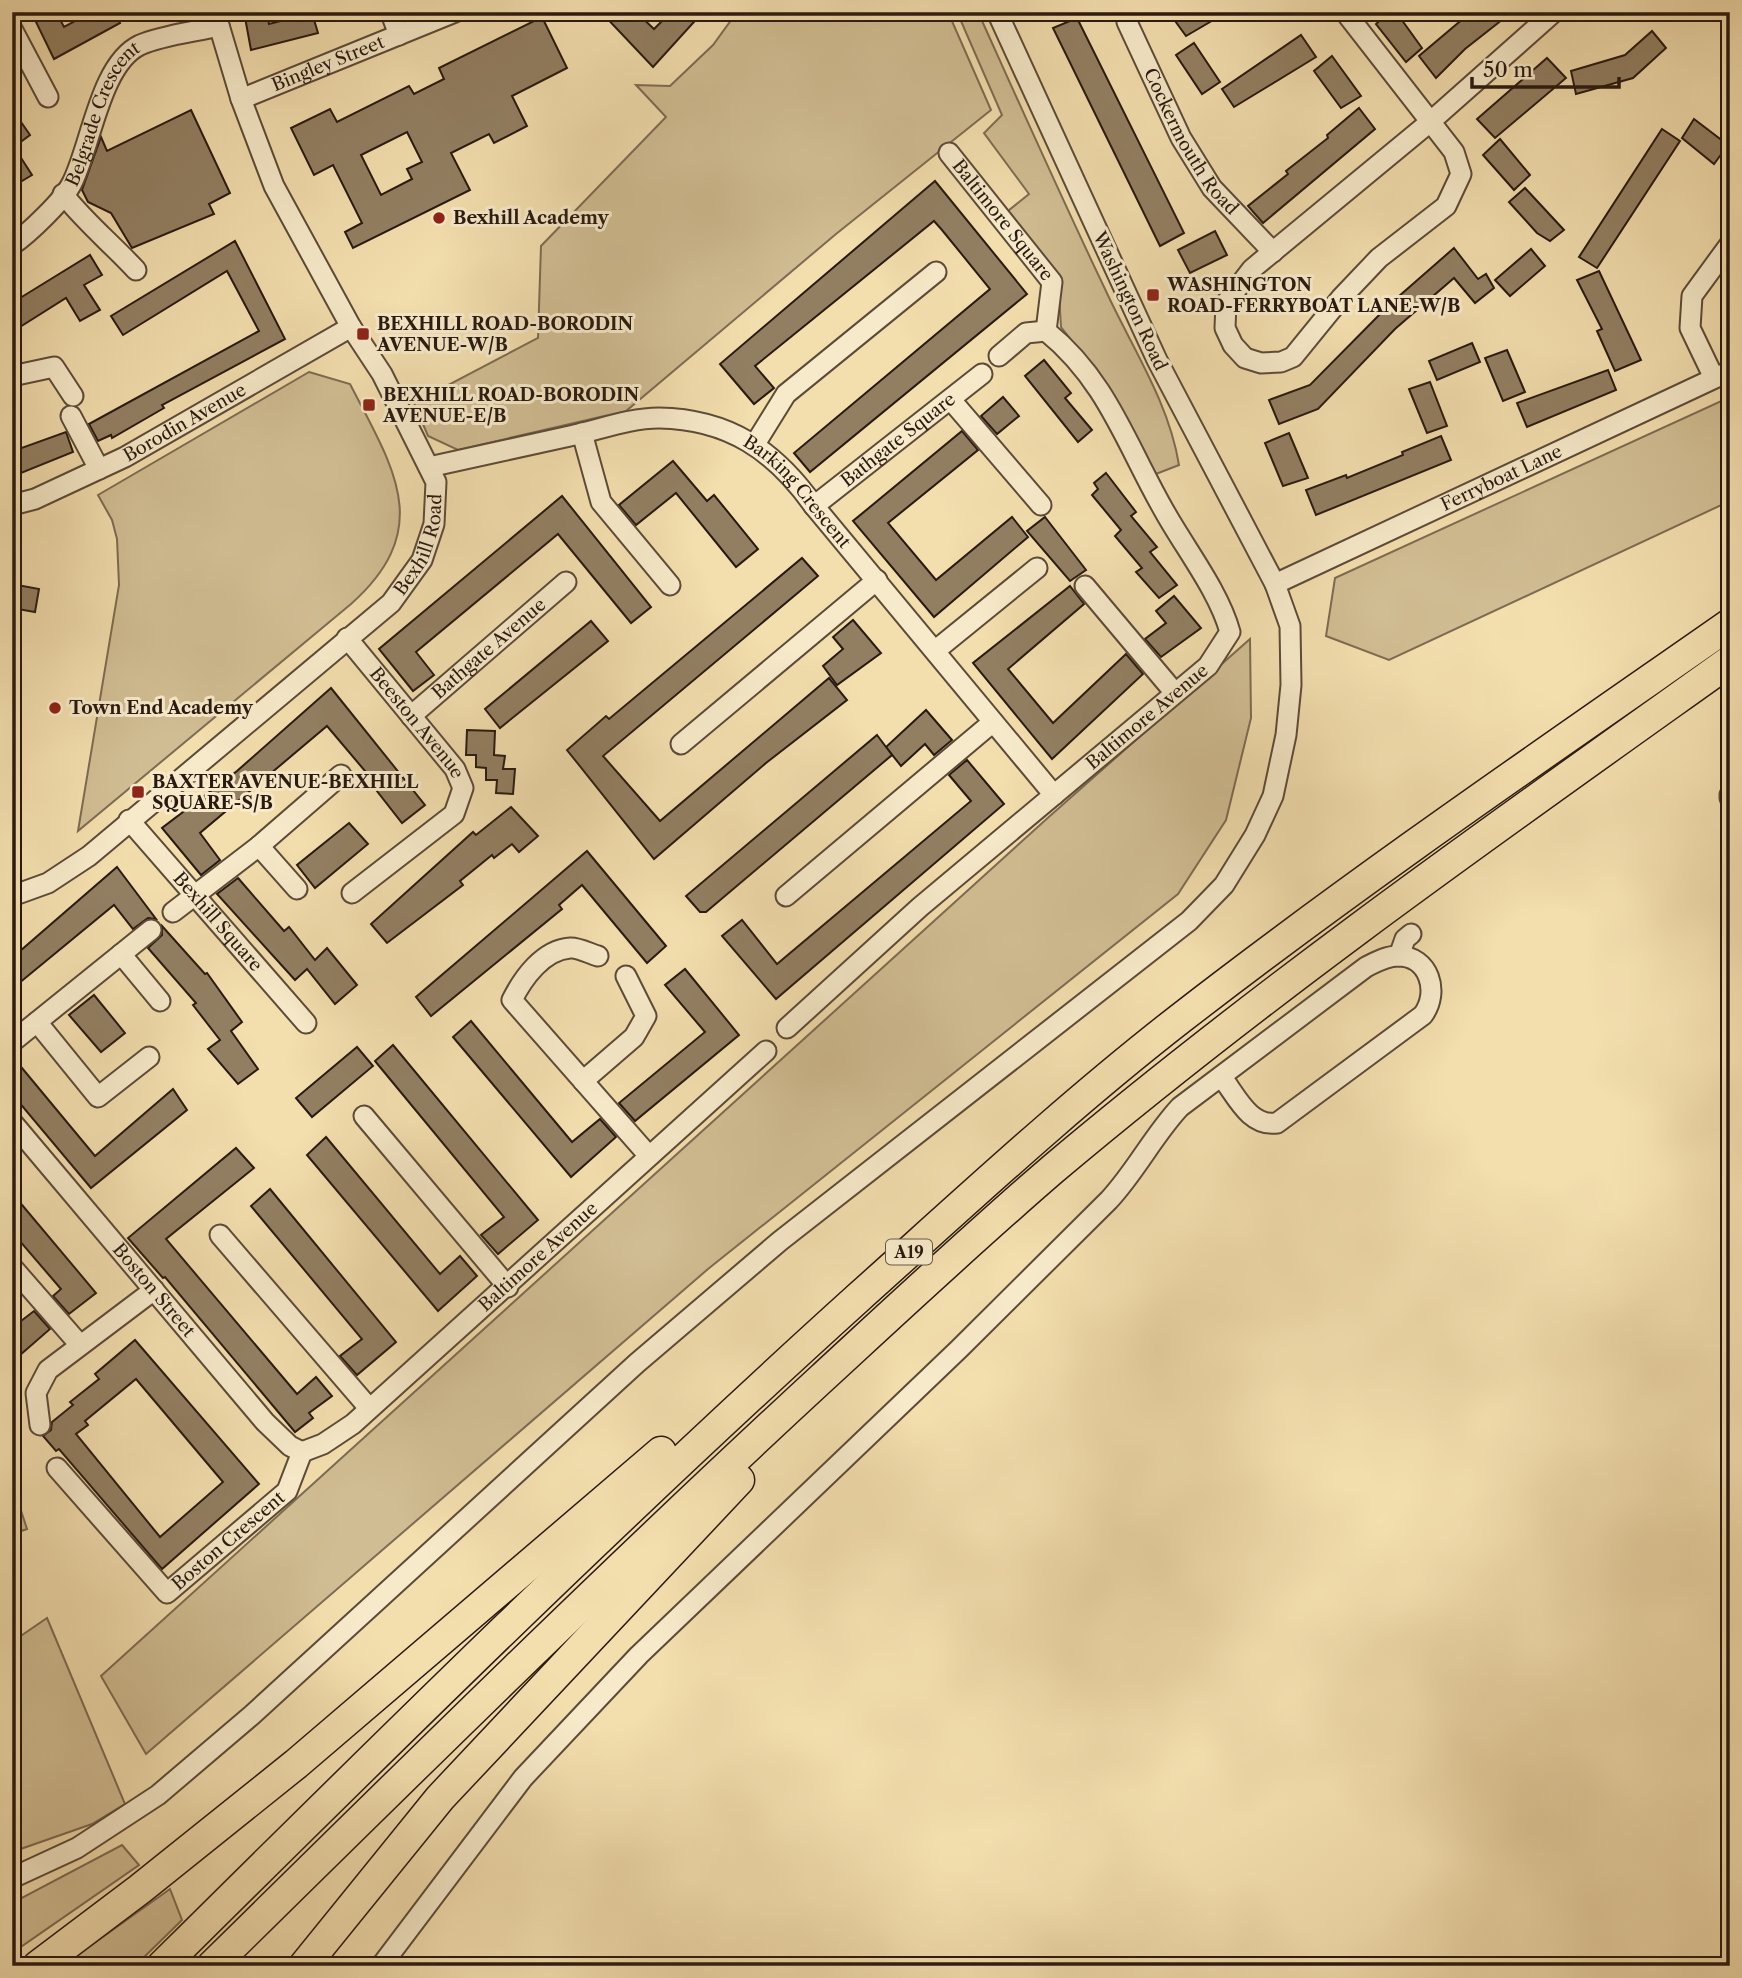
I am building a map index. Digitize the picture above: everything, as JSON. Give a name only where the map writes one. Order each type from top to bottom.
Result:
[{"type":"highway","name":"A19","points":[[162,1966],[586,1548],[856,1300],[1072,1109],[1180,1018],[1454,818],[1730,624]]},
{"type":"highway","name":"A19","points":[[212,1966],[701,1490],[979,1234],[1134,1102],[1247,1014],[1483,837],[1730,662]]},
{"type":"highway","points":[[304,1966],[439,1798],[723,1497],[979,1234]]},
{"type":"highway","points":[[38,1966],[140,1889],[296,1764],[731,1393],[856,1300]]},
{"type":"street","name":"Bingley Street","points":[[241,99],[455,12]]},
{"type":"street","name":"Washington Road","points":[[12,1878],[77,1848],[158,1795],[252,1715],[627,1372],[739,1276],[1198,912],[1224,884],[1255,835],[1273,796],[1286,735],[1291,685],[1290,626],[1275,584],[1157,360],[997,12]]},
{"type":"street","points":[[1345,12],[1430,122],[1454,152],[1461,174],[1446,206],[1379,258],[1340,298],[1293,357],[1281,362],[1261,363],[1245,358],[1233,345],[1225,327],[1226,303],[1252,269],[1430,122],[1553,12]]},
{"type":"street","points":[[392,16],[398,35]]},
{"type":"street","name":"Bexhill Road","points":[[12,896],[48,883],[89,856],[391,603],[422,560],[434,524],[436,482],[382,374],[351,327],[274,186],[241,99],[217,19]]},
{"type":"street","name":"Belgrade Crescent","points":[[12,245],[70,187],[86,150],[98,104],[114,70],[138,46],[217,19]]},
{"type":"street","name":"Cockermouth Road","points":[[1127,22],[1181,138],[1212,188],[1273,252]]},
{"type":"street","points":[[12,29],[48,97]]},
{"type":"street","name":"Baltimore Square","points":[[949,153],[1052,282],[1046,331]]},
{"type":"street","points":[[63,194],[83,219],[106,237],[136,270]]},
{"type":"street","points":[[1722,374],[1690,328],[1692,296],[1730,244]]},
{"type":"street","points":[[755,444],[786,394],[936,272]]},
{"type":"street","name":"Borodin Avenue","points":[[12,505],[35,499],[99,469],[351,327]]},
{"type":"street","points":[[999,356],[1026,333],[1046,331]]},
{"type":"street","name":"Baltimore Avenue","points":[[787,1028],[920,907],[1208,666],[1222,649],[1230,632],[1223,607],[1160,503],[1092,376],[1069,349],[1046,331]]},
{"type":"street","points":[[12,376],[54,367],[74,396]]},
{"type":"street","name":"Bathgate Square","points":[[814,506],[982,374]]},
{"type":"street","name":"Ferryboat Lane","points":[[1275,584],[1722,374]]},
{"type":"street","points":[[951,400],[1041,505]]},
{"type":"street","points":[[71,416],[99,469]]},
{"type":"street","name":"Barking Crescent","points":[[429,467],[625,422],[659,418],[725,429],[755,444],[792,475],[814,506],[1054,795]]},
{"type":"street","points":[[582,433],[601,502],[670,584]]},
{"type":"street","points":[[936,650],[1037,568]]},
{"type":"street","points":[[681,744],[877,580]]},
{"type":"street","name":"Bathgate Avenue","points":[[411,716],[566,582]]},
{"type":"street","points":[[1085,586],[1175,693]]},
{"type":"street","name":"Beeston Avenue","points":[[347,638],[455,769],[463,788],[454,814],[352,893]]},
{"type":"street","points":[[786,896],[993,722]]},
{"type":"street","points":[[173,912],[259,846],[341,775]]},
{"type":"street","name":"Bexhill Square","points":[[129,820],[306,1023]]},
{"type":"street","points":[[259,846],[297,890]]},
{"type":"street","points":[[12,1042],[151,930]]},
{"type":"street","points":[[1399,956],[1405,939],[1411,934]]},
{"type":"street","points":[[598,956],[572,947],[551,954],[523,979],[512,999],[649,1156]]},
{"type":"street","points":[[121,954],[160,1001]]},
{"type":"street","points":[[380,1966],[523,1778],[629,1665],[1099,1209],[1132,1175],[1162,1126],[1180,1107],[1378,960],[1399,956],[1409,958],[1427,975],[1433,986],[1431,1004],[1423,1015],[1289,1117],[1277,1123],[1260,1122],[1251,1116],[1222,1076]]},
{"type":"street","points":[[583,1081],[634,1037],[646,1016],[626,976]]},
{"type":"street","points":[[37,1022],[98,1097],[149,1056]]},
{"type":"street","name":"Baltimore Avenue","points":[[302,1452],[323,1444],[353,1424],[508,1287],[766,1051]]},
{"type":"street","points":[[364,1116],[508,1287]]},
{"type":"street","name":"Boston Street","points":[[12,1122],[265,1422],[290,1446],[302,1452]]},
{"type":"street","points":[[220,1235],[369,1408]]},
{"type":"street","points":[[12,1267],[80,1345]]},
{"type":"street","points":[[40,1425],[36,1392],[48,1370],[154,1290]]},
{"type":"street","name":"Boston Crescent","points":[[57,1468],[167,1593],[287,1491],[302,1452]]},
{"type":"shaded area","points":[[737,12],[948,12],[991,110],[836,234],[626,411],[458,450],[428,436],[414,403],[538,338],[541,246],[666,117],[636,85],[670,86],[713,45]]},
{"type":"shaded area","points":[[957,12],[978,12],[1115,310],[1158,397],[1167,419],[1179,465],[1156,474],[1106,384],[1061,327],[1058,277],[1008,211],[1029,194],[984,133],[1002,115]]},
{"type":"shaded area","points":[[309,372],[350,384],[380,443],[392,470],[399,497],[399,523],[393,549],[377,576],[351,604],[78,831],[119,585],[117,539],[112,520],[98,495]]},
{"type":"shaded area","points":[[1730,397],[1730,501],[1389,660],[1326,636],[1335,578]]},
{"type":"shaded area","points":[[1250,639],[1251,718],[1226,820],[1178,894],[708,1269],[146,1754],[101,1676],[1051,815]]},
{"type":"shaded area","points":[[12,1483],[27,1529],[12,1534]]},
{"type":"shaded area","points":[[47,1618],[125,1804],[92,1824],[12,1852],[12,1642]]},
{"type":"shaded area","points":[[122,1845],[139,1865],[12,1953],[12,1903]]},
{"type":"shaded area","points":[[170,1889],[182,1920],[135,1966],[62,1966]]},
{"type":"building","points":[[56,12],[64,27],[92,12],[115,12],[120,23],[54,59],[36,22]]},
{"type":"building","points":[[244,12],[267,12],[269,24],[312,13],[318,33],[251,50]]},
{"type":"building","points":[[601,12],[636,12],[654,29],[671,12],[703,12],[653,67]]},
{"type":"building","points":[[1183,12],[1227,12],[1186,36],[1173,18]]},
{"type":"building","points":[[1389,12],[1396,12],[1422,48],[1406,62],[1376,24]]},
{"type":"building","points":[[1471,12],[1512,12],[1465,49],[1436,78],[1419,56]]},
{"type":"building","points":[[542,17],[567,68],[512,96],[527,126],[494,143],[489,134],[451,153],[470,190],[353,248],[345,232],[362,223],[333,165],[314,175],[291,128],[330,109],[337,122],[409,86],[414,94],[444,79],[439,68]],"holes":[[[407,132],[422,162],[407,169],[412,179],[381,195],[361,155]]]},
{"type":"building","points":[[1077,18],[1184,233],[1160,246],[1053,28]]},
{"type":"building","points":[[1652,31],[1666,48],[1633,78],[1576,94],[1571,71],[1625,55]]},
{"type":"building","points":[[1301,35],[1316,57],[1234,107],[1222,89]]},
{"type":"building","points":[[1194,43],[1220,82],[1202,94],[1176,55]]},
{"type":"building","points":[[1332,56],[1361,96],[1341,108],[1314,71]]},
{"type":"building","points":[[1547,58],[1566,78],[1495,138],[1477,119]]},
{"type":"building","points":[[1359,108],[1375,129],[1263,223],[1248,206],[1288,174],[1286,171],[1328,138],[1327,135]]},
{"type":"building","points":[[12,109],[30,135],[14,147],[32,175],[12,187]]},
{"type":"building","points":[[191,110],[230,193],[209,204],[214,214],[132,248],[111,213],[88,202],[82,190],[101,137],[107,151]]},
{"type":"building","points":[[1694,119],[1728,145],[1714,164],[1682,138]]},
{"type":"building","points":[[1662,129],[1680,141],[1597,268],[1579,257]]},
{"type":"building","points":[[1500,139],[1530,175],[1514,190],[1483,155]]},
{"type":"building","points":[[935,181],[1027,294],[810,472],[794,453],[990,289],[942,230],[934,221],[755,366],[774,388],[754,404],[720,364]]},
{"type":"building","points":[[1525,188],[1564,230],[1550,241],[1537,233],[1509,202]]},
{"type":"building","points":[[1215,231],[1227,255],[1190,273],[1178,250]]},
{"type":"building","points":[[235,241],[285,339],[162,405],[164,408],[112,438],[111,435],[98,441],[89,424],[259,331],[227,271],[123,335],[111,316]]},
{"type":"building","points":[[1454,248],[1478,279],[1486,274],[1494,288],[1475,303],[1454,278],[1395,329],[1318,409],[1279,424],[1269,400],[1310,385],[1390,304]]},
{"type":"building","points":[[1531,249],[1545,266],[1510,296],[1495,280]]},
{"type":"building","points":[[90,255],[102,275],[84,285],[100,310],[80,321],[66,298],[12,332],[12,303]]},
{"type":"building","points":[[1599,271],[1641,360],[1615,371],[1597,331],[1602,329],[1577,280]]},
{"type":"building","points":[[1472,343],[1480,362],[1437,380],[1429,361]]},
{"type":"building","points":[[1507,350],[1525,392],[1503,401],[1485,358]]},
{"type":"building","points":[[1044,360],[1071,393],[1065,398],[1092,430],[1078,442],[1025,376]]},
{"type":"building","points":[[1608,370],[1616,390],[1527,427],[1517,403]]},
{"type":"building","points":[[1430,382],[1447,426],[1427,433],[1409,389]]},
{"type":"building","points":[[1003,397],[1019,416],[997,434],[981,416]]},
{"type":"building","points":[[962,431],[978,450],[888,523],[936,580],[1012,517],[1028,537],[934,617],[853,521]]},
{"type":"building","points":[[66,432],[73,452],[21,473],[13,451]]},
{"type":"building","points":[[1289,433],[1308,478],[1283,486],[1265,443]]},
{"type":"building","points":[[1441,436],[1451,460],[1316,515],[1306,490],[1346,475],[1347,478]]},
{"type":"building","points":[[673,461],[707,501],[714,495],[758,549],[736,567],[676,493],[636,525],[619,505]]},
{"type":"building","points":[[1106,473],[1136,512],[1131,516],[1157,547],[1150,552],[1177,585],[1159,598],[1136,572],[1142,568],[1115,536],[1121,530],[1092,495],[1098,489],[1094,483]]},
{"type":"building","points":[[562,496],[651,607],[631,623],[558,534],[416,652],[434,675],[413,691],[379,649]]},
{"type":"building","points":[[1045,517],[1086,570],[1070,581],[1027,531]]},
{"type":"building","points":[[802,558],[818,576],[603,756],[660,821],[829,678],[847,700],[766,763],[654,859],[567,750],[606,716],[609,719]]},
{"type":"building","points":[[12,584],[39,589],[35,612],[12,608]]},
{"type":"building","points":[[1070,586],[1084,604],[1008,669],[1053,723],[1126,654],[1143,674],[1052,759],[973,663]]},
{"type":"building","points":[[1174,596],[1201,628],[1161,657],[1145,639],[1166,623],[1156,611]]},
{"type":"building","points":[[853,620],[881,653],[837,685],[823,666],[843,649],[833,637]]},
{"type":"building","points":[[591,621],[608,641],[500,728],[485,709]]},
{"type":"building","points":[[331,688],[425,805],[402,823],[373,786],[376,784],[327,726],[200,833],[220,860],[201,875],[162,828],[237,771]]},
{"type":"building","points":[[926,710],[952,740],[934,755],[925,744],[901,766],[886,747]]},
{"type":"building","points":[[467,730],[495,731],[494,755],[505,756],[503,769],[515,769],[513,794],[496,793],[497,780],[486,780],[486,768],[476,767],[476,755],[466,755]]},
{"type":"building","points":[[877,735],[892,755],[706,912],[700,912],[686,896]]},
{"type":"building","points":[[967,760],[1004,804],[776,999],[722,936],[742,920],[777,964],[971,801],[949,775]]},
{"type":"building","points":[[511,807],[538,836],[519,852],[512,844],[494,858],[492,855],[460,881],[463,885],[387,943],[371,924],[473,832],[476,835]]},
{"type":"building","points":[[349,823],[368,844],[315,888],[297,865]]},
{"type":"building","points":[[587,851],[666,946],[647,963],[582,885],[559,905],[562,909],[431,1016],[416,997]]},
{"type":"building","points":[[117,867],[156,919],[148,918],[133,929],[114,905],[12,989],[12,958]]},
{"type":"building","points":[[238,878],[284,931],[289,927],[315,960],[327,948],[357,985],[335,1004],[307,969],[295,980],[217,894]]},
{"type":"building","points":[[162,926],[205,974],[207,973],[242,1022],[231,1031],[258,1069],[238,1084],[208,1049],[220,1040],[193,1005],[196,1003],[148,948],[162,935]]},
{"type":"building","points":[[685,969],[739,1035],[635,1121],[619,1103],[705,1032],[665,985]]},
{"type":"building","points":[[94,995],[125,1033],[101,1052],[69,1015]]},
{"type":"building","points":[[471,1021],[572,1142],[600,1119],[616,1137],[571,1177],[453,1037]]},
{"type":"building","points":[[393,1045],[538,1220],[498,1254],[481,1235],[504,1217],[375,1061]]},
{"type":"building","points":[[357,1047],[373,1066],[312,1117],[296,1098]]},
{"type":"building","points":[[12,1056],[95,1156],[173,1089],[187,1110],[91,1188],[12,1094]]},
{"type":"building","points":[[326,1137],[440,1274],[460,1256],[477,1276],[438,1311],[307,1155]]},
{"type":"building","points":[[236,1148],[254,1168],[166,1239],[297,1394],[316,1377],[332,1396],[309,1413],[313,1418],[295,1432],[165,1277],[163,1278],[128,1238]]},
{"type":"building","points":[[270,1189],[396,1342],[357,1375],[340,1356],[362,1339],[251,1206]]},
{"type":"building","points":[[12,1193],[96,1293],[69,1314],[53,1296],[61,1289],[12,1232]]},
{"type":"building","points":[[34,1311],[50,1329],[12,1362],[12,1328]]},
{"type":"building","points":[[135,1340],[259,1484],[162,1569],[59,1449],[56,1451],[43,1436],[51,1430],[52,1422],[73,1405],[70,1402],[99,1379],[95,1374]],"holes":[[[136,1379],[223,1482],[160,1537],[76,1434],[88,1425],[85,1421]]]},
{"type":"place","name":"Bexhill Academy","points":[[439,218]]},
{"type":"place","name":"WASHINGTON ROAD-FERRYBOAT LANE-W/B","points":[[1153,295]]},
{"type":"place","name":"BEXHILL ROAD-BORODIN AVENUE-W/B","points":[[363,334]]},
{"type":"place","name":"BEXHILL ROAD-BORODIN AVENUE-E/B","points":[[369,405]]},
{"type":"place","name":"Town End Academy","points":[[55,708]]},
{"type":"place","name":"BAXTER AVENUE-BEXHILL SQUARE-S/B","points":[[138,792]]}]
